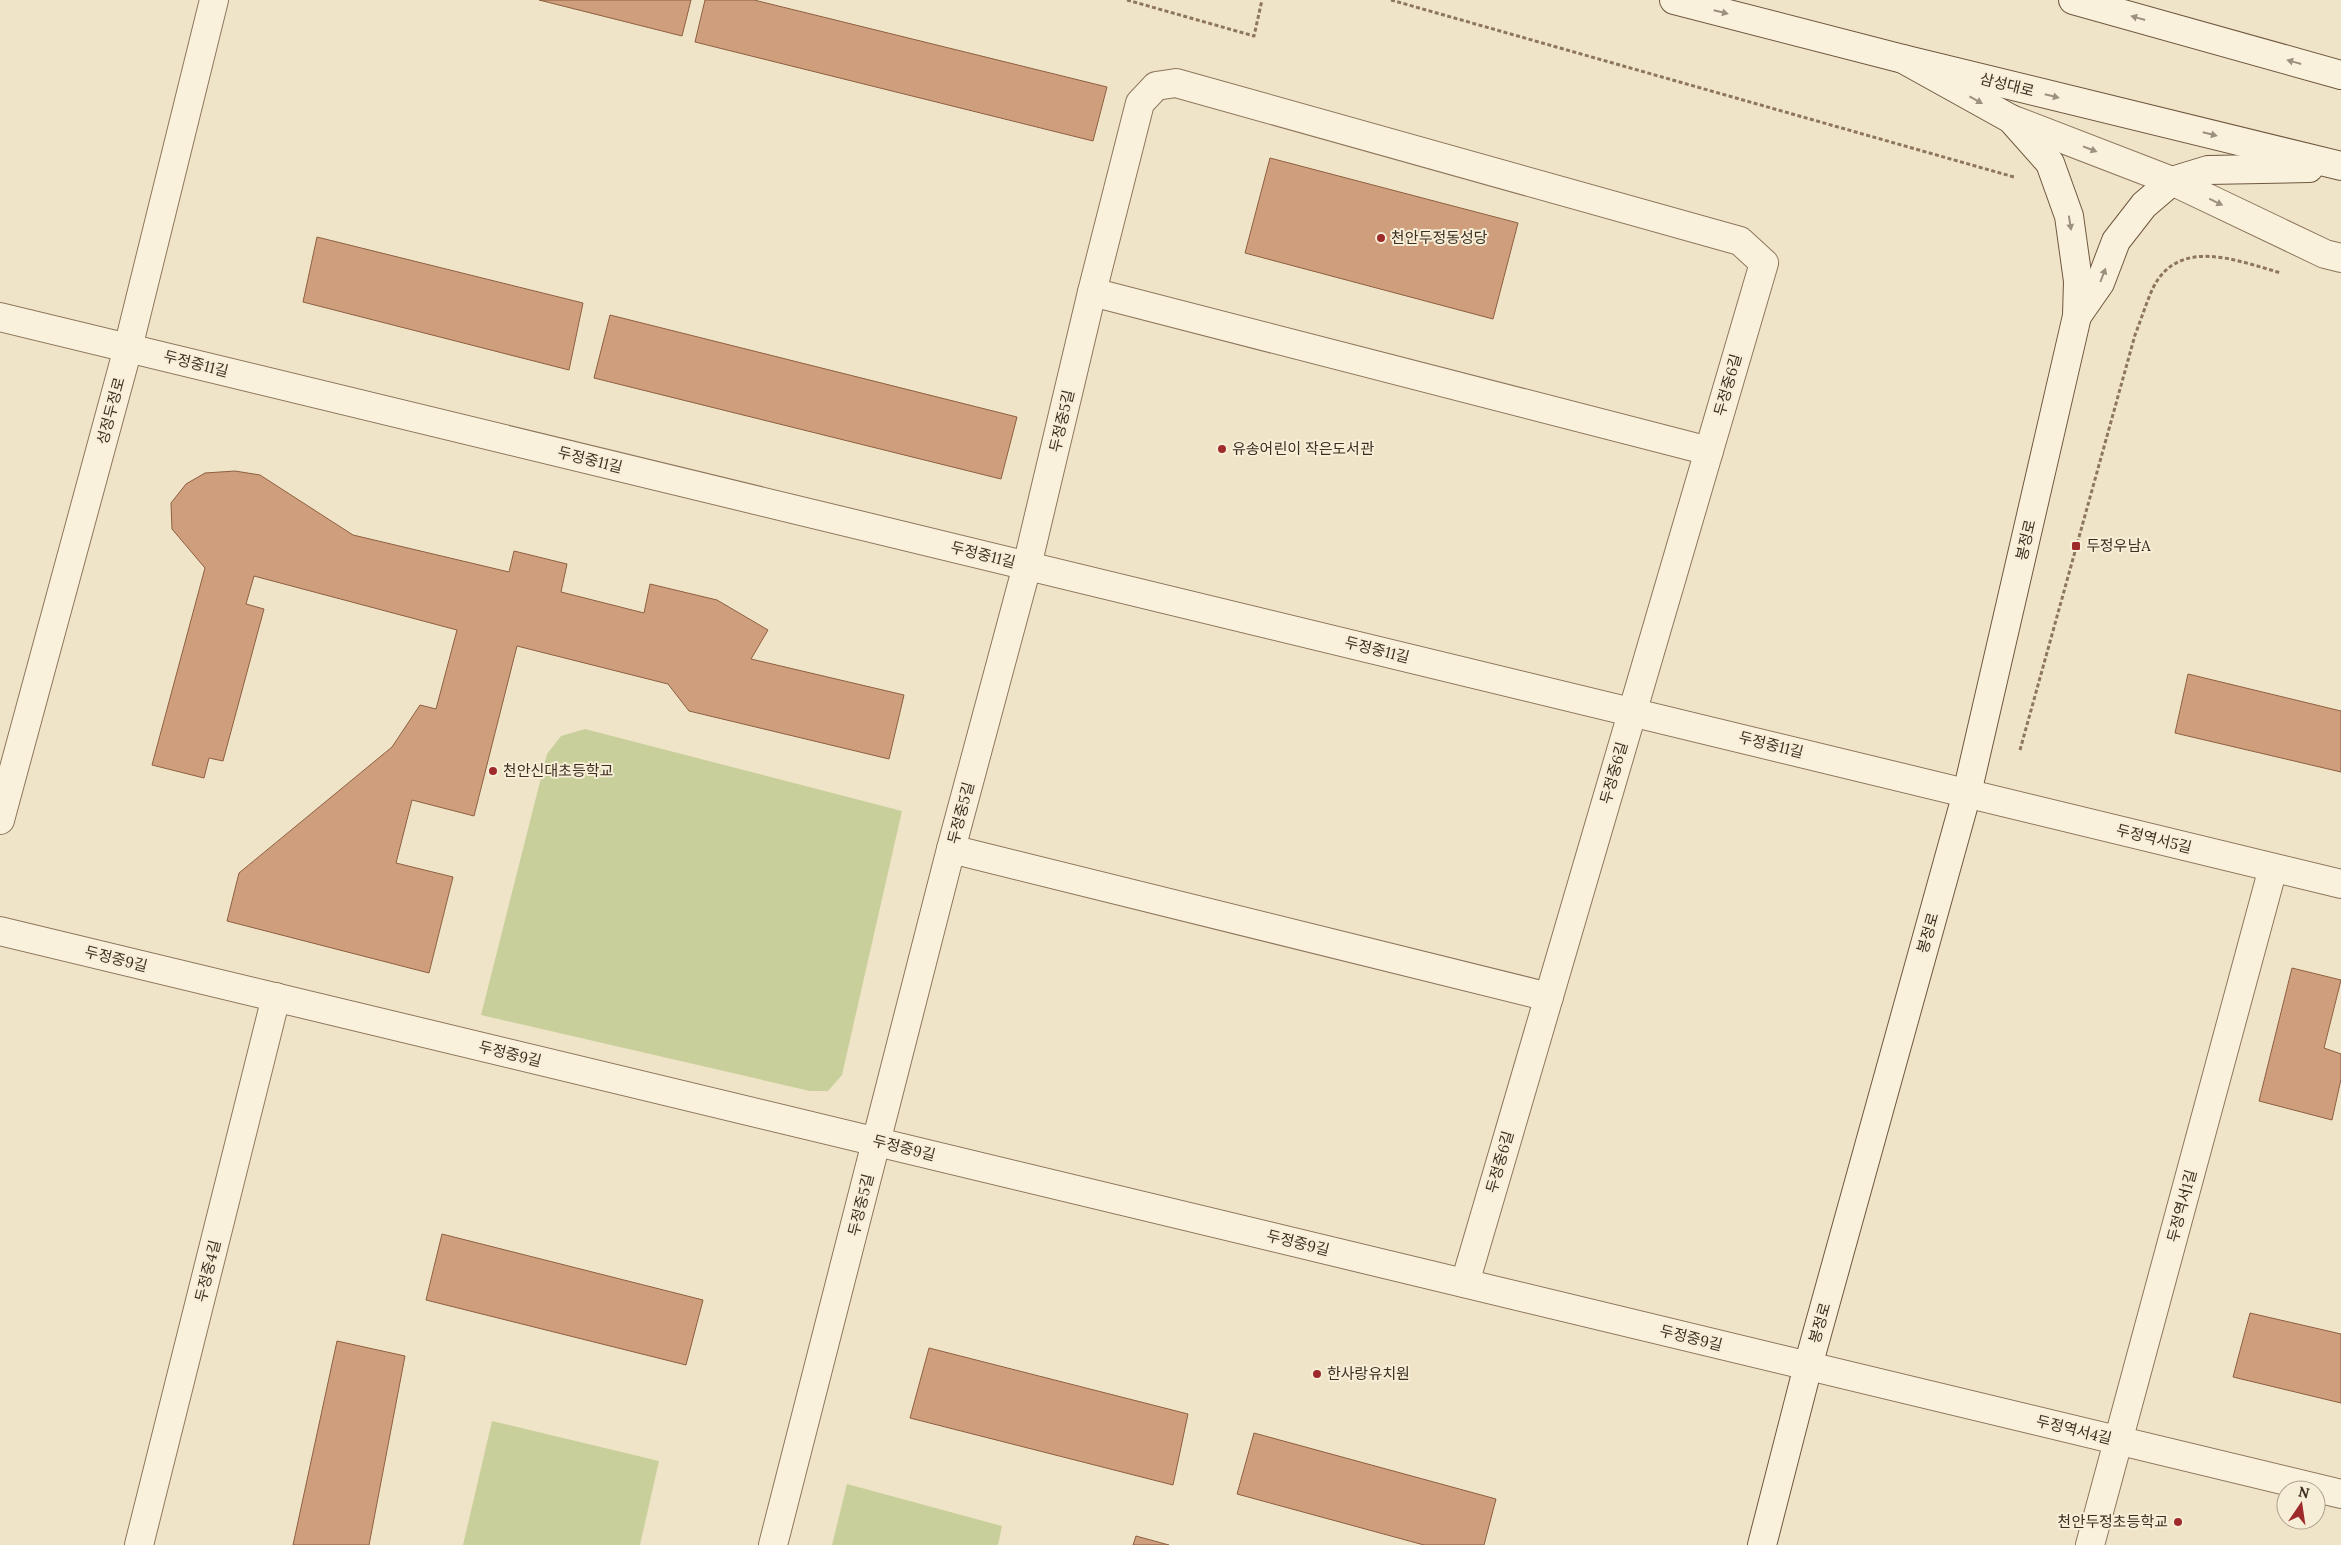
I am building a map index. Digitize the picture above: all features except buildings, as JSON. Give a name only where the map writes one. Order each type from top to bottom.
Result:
[{"type":"street","name":"성정두정로","points":[[0,820],[128,348],[214,0]]},
{"type":"street","name":"삼성대로","points":[[1674,0],[1902,59],[2341,167]]},
{"type":"street","points":[[2073,0],[2341,75]]},
{"type":"street","points":[[1902,59],[2011,119],[2172,181],[2325,254],[2341,258]]},
{"type":"street","name":"두정중5길","points":[[773,1545],[952,849],[1027,566],[1092,292],[1140,103],[1156,86],[1176,83],[1740,240],[1764,263]]},
{"type":"street","points":[[2011,119],[2050,163],[2069,216],[2078,281],[2078,316]]},
{"type":"street","points":[[2078,316],[2100,283],[2116,241],[2144,205],[2172,181],[2208,170],[2341,167]]},
{"type":"street","name":"두정중6길","points":[[1465,1284],[1764,263]]},
{"type":"street","points":[[1092,292],[1709,450]]},
{"type":"street","name":"봉정로","points":[[1762,1545],[1808,1366],[1967,793],[2078,316]]},
{"type":"street","name":"두정중11길","points":[[0,317],[1967,793]]},
{"type":"street","name":"두정역서5길","points":[[1967,793],[2341,884]]},
{"type":"street","points":[[952,849],[1549,997]]},
{"type":"street","name":"두정역서1길","points":[[2090,1545],[2273,868]]},
{"type":"street","name":"두정중9길","points":[[0,931],[1808,1366]]},
{"type":"street","name":"두정중4길","points":[[140,1545],[276,997]]},
{"type":"street","name":"두정역서4길","points":[[1808,1366],[2341,1494]]},
{"type":"path","points":[[1127,0],[1254,36],[1262,0]]},
{"type":"path","points":[[1391,0],[2014,177]]},
{"type":"path","points":[[2020,750],[2135,335],[2153,287],[2169,267],[2190,256],[2225,257],[2287,275]]},
{"type":"green space","points":[[585,729],[902,811],[842,1075],[828,1091],[810,1091],[481,1015],[547,754],[561,736]]},
{"type":"green space","points":[[492,1421],[659,1461],[640,1545],[463,1545]]},
{"type":"green space","points":[[847,1484],[1002,1526],[998,1545],[832,1545]]},
{"type":"place","name":"천안두정동성당","points":[[1381,238]]},
{"type":"place","name":"유송어린이 작은도서관","points":[[1222,449]]},
{"type":"place","name":"두정우남A","points":[[2076,546]]},
{"type":"place","name":"천안신대초등학교","points":[[493,771]]},
{"type":"place","name":"한사랑유치원","points":[[1317,1374]]},
{"type":"place","name":"천안두정초등학교","points":[[2178,1522]]}]
